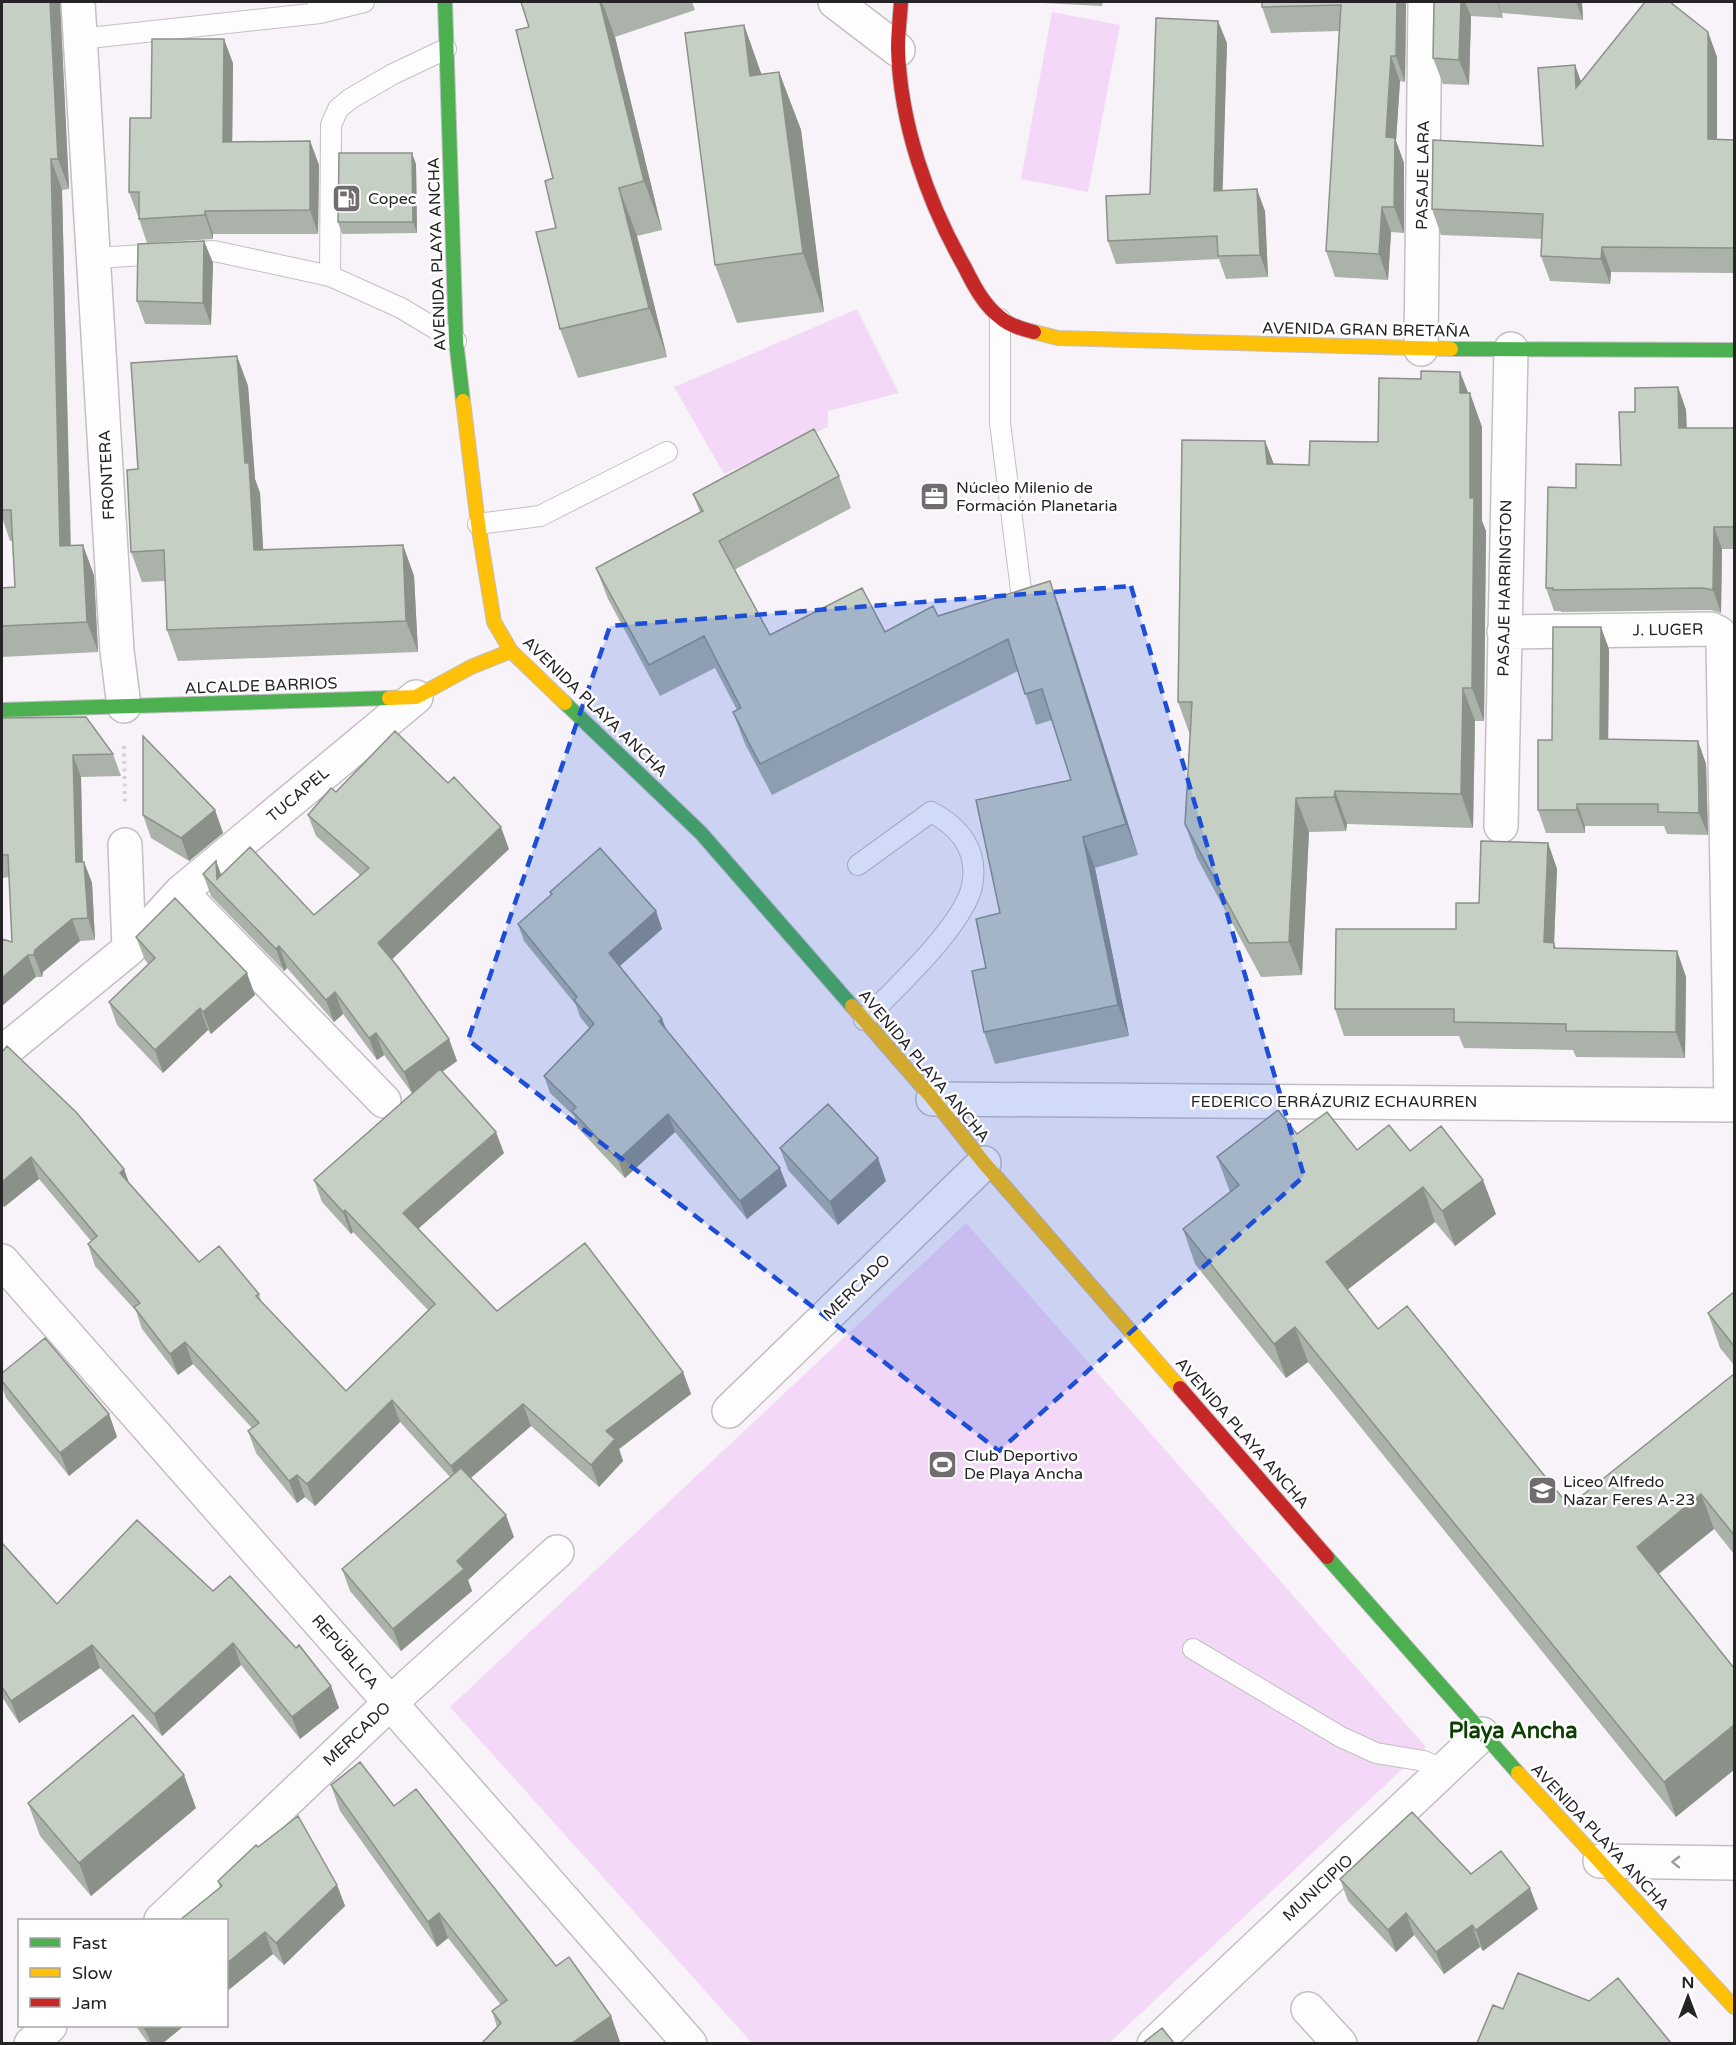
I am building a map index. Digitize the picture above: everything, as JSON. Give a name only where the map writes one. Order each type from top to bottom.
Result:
[{"type":"main road","name":"AVENIDA PLAYA ANCHA","points":[[445,2],[456,341],[478,524],[495,622],[511,651],[701,833],[933,1099],[984,1163],[1482,1734],[1734,2007]]},
{"type":"main road","points":[[901,2],[898,50],[909,125],[932,200],[951,245],[976,287],[1000,319]]},
{"type":"main road","name":"AVENIDA GRAN BRETAÑA","points":[[1000,319],[1041,335],[1058,338],[1421,349],[1734,350]]},
{"type":"main road","name":"ALCALDE BARRIOS","points":[[2,710],[416,697],[471,667],[511,651]]},
{"type":"street","name":"FRONTERA","points":[[78,2],[117,651],[124,706]]},
{"type":"street","points":[[835,2],[898,50]]},
{"type":"street","name":"PASAJE LARA","points":[[1421,349],[1425,2]]},
{"type":"street","name":"PASAJE HARRINGTON","points":[[1501,826],[1511,349]]},
{"type":"street","name":"J. LUGER","points":[[1504,632],[1711,629],[1719,633],[1723,642],[1733,1105]]},
{"type":"street","name":"TUCAPEL","points":[[2,1053],[129,949],[181,892],[416,697]]},
{"type":"street","points":[[125,845],[129,949]]},
{"type":"street","points":[[181,892],[384,1101]]},
{"type":"street","name":"FEDERICO ERRÁZURIZ ECHAURREN","points":[[933,1099],[1733,1105]]},
{"type":"street","name":"MERCADO","points":[[729,1411],[984,1163]]},
{"type":"street","name":"REPÚBLICA","points":[[2,1261],[690,2043]]},
{"type":"street","name":"MERCADO","points":[[162,1919],[390,1703],[557,1552]]},
{"type":"street","name":"MUNICIPIO","points":[[1154,2043],[1482,1734]]},
{"type":"street","points":[[1600,1861],[1734,1863]]},
{"type":"street","points":[[1308,2009],[1340,2043]]},
{"type":"street","points":[[31,2043],[48,2027]]},
{"type":"lane","points":[[80,39],[364,2]]},
{"type":"lane","points":[[330,276],[330,125],[338,109],[350,99],[393,74],[446,49]]},
{"type":"lane","points":[[94,258],[214,251],[330,276],[401,308],[456,341]]},
{"type":"lane","points":[[1000,319],[1000,423],[1023,606]]},
{"type":"lane","points":[[478,524],[540,516],[667,452]]},
{"type":"lane","points":[[858,865],[931,812],[947,820],[965,838],[972,862],[972,886],[961,914],[903,982],[864,1020]]},
{"type":"lane","points":[[1193,1649],[1341,1737],[1376,1753],[1425,1761],[1442,1770]]},
{"type":"path","points":[[124,706],[125,845]]},
{"type":"highlighted area","points":[[1131,586],[1304,1176],[999,1451],[468,1040],[610,626]]},
{"type":"shaded area","points":[[1052,12],[1120,25],[1088,192],[1021,179]]},
{"type":"shaded area","points":[[857,309],[899,393],[828,411],[828,427],[724,474],[674,387]]},
{"type":"shaded area","name":"Club Deportivo De Playa Ancha","points":[[966,1223],[1426,1747],[1109,2043],[753,2044],[450,1707]]},
{"type":"building","points":[[2,2],[50,2],[58,159],[51,159],[60,546],[83,545],[87,622],[2,626],[2,588],[15,587],[11,510],[2,510]]},
{"type":"building","points":[[521,2],[600,2],[644,181],[619,188],[649,308],[560,329],[536,232],[556,228],[545,181],[553,178],[516,30],[529,27]]},
{"type":"building","points":[[1262,2],[1397,2],[1396,56],[1391,56],[1386,137],[1395,138],[1394,207],[1382,207],[1379,254],[1326,251],[1341,5],[1262,7]]},
{"type":"building","points":[[1434,2],[1461,2],[1459,60],[1433,58]]},
{"type":"building","points":[[1645,2],[1670,2],[1708,32],[1708,139],[1734,140],[1734,248],[1602,247],[1601,259],[1541,256],[1543,214],[1432,209],[1433,140],[1543,146],[1538,68],[1575,65],[1576,88]]},
{"type":"building","points":[[1156,18],[1218,21],[1214,191],[1257,189],[1260,255],[1218,256],[1217,236],[1108,241],[1106,196],[1150,194]]},
{"type":"building","points":[[744,25],[750,76],[779,72],[803,253],[715,265],[685,33]]},
{"type":"building","points":[[152,39],[224,39],[223,142],[310,141],[310,210],[205,211],[205,215],[139,219],[139,192],[129,192],[130,118],[151,118]]},
{"type":"building","points":[[339,153],[412,153],[413,222],[338,222]]},
{"type":"building","points":[[204,241],[203,303],[137,301],[138,244]]},
{"type":"building","points":[[237,356],[245,463],[249,463],[254,550],[403,545],[406,621],[167,630],[164,550],[131,552],[127,470],[138,469],[131,363]]},
{"type":"building","points":[[1421,371],[1460,372],[1460,393],[1470,393],[1470,498],[1474,498],[1472,688],[1463,688],[1461,794],[1335,791],[1334,797],[1296,798],[1289,942],[1249,943],[1185,824],[1192,702],[1178,702],[1182,440],[1265,441],[1267,464],[1309,465],[1310,441],[1378,442],[1379,378],[1421,379]]},
{"type":"building","points":[[1678,387],[1679,428],[1734,428],[1734,527],[1714,527],[1713,590],[1703,588],[1553,590],[1553,588],[1546,588],[1548,487],[1576,488],[1576,464],[1621,465],[1619,412],[1635,412],[1635,388]]},
{"type":"building","points":[[814,429],[839,476],[719,541],[770,635],[862,588],[885,632],[933,606],[938,616],[1050,581],[1126,824],[1083,837],[1118,1005],[984,1032],[972,971],[986,968],[976,919],[1000,913],[976,800],[1071,780],[1042,689],[1025,694],[1008,639],[760,764],[733,712],[741,708],[704,636],[649,665],[596,568],[703,511],[693,494]]},
{"type":"building","points":[[1553,627],[1601,627],[1600,739],[1698,741],[1699,813],[1658,812],[1658,804],[1577,804],[1577,810],[1538,810],[1538,740],[1552,740]]},
{"type":"building","points":[[86,717],[113,754],[73,755],[76,862],[84,862],[88,918],[72,919],[35,950],[34,955],[28,955],[2,978],[2,939],[12,942],[8,855],[2,855],[2,718]]},
{"type":"building","points":[[395,731],[448,783],[454,777],[501,827],[378,943],[398,967],[449,1039],[404,1072],[376,1033],[369,1038],[335,992],[326,1000],[279,946],[276,949],[203,874],[216,861],[217,879],[250,847],[314,915],[369,868],[308,815],[331,788],[336,792]]},
{"type":"building","points":[[143,736],[215,810],[181,838],[143,815]]},
{"type":"building","points":[[1481,841],[1548,843],[1544,942],[1554,943],[1554,948],[1677,951],[1676,1032],[1566,1031],[1566,1024],[1454,1022],[1454,1009],[1335,1009],[1336,929],[1456,929],[1456,903],[1479,903]]},
{"type":"building","points":[[600,848],[656,911],[609,953],[662,1019],[659,1021],[780,1168],[740,1201],[668,1114],[618,1160],[572,1111],[576,1107],[544,1076],[594,1024],[574,1000],[577,997],[518,924]]},
{"type":"building","points":[[175,898],[247,973],[203,1012],[200,1008],[155,1050],[109,1002],[155,958],[136,937]]},
{"type":"building","points":[[7,1046],[76,1112],[124,1169],[120,1173],[199,1262],[219,1246],[259,1294],[256,1296],[346,1391],[435,1304],[314,1180],[440,1069],[496,1132],[403,1213],[497,1311],[585,1243],[683,1372],[606,1431],[615,1439],[591,1465],[523,1404],[451,1466],[392,1400],[307,1484],[297,1475],[289,1481],[248,1431],[259,1423],[185,1342],[170,1354],[134,1307],[140,1303],[88,1244],[97,1236],[31,1157],[2,1182],[2,1052]]},
{"type":"building","points":[[828,1104],[878,1158],[830,1202],[780,1148]]},
{"type":"building","points":[[1278,1110],[1297,1134],[1327,1112],[1357,1150],[1389,1125],[1410,1151],[1441,1126],[1483,1180],[1442,1211],[1423,1187],[1326,1262],[1378,1329],[1407,1306],[1569,1506],[1734,1374],[1734,1535],[1701,1494],[1637,1547],[1734,1668],[1734,1725],[1664,1782],[1295,1327],[1274,1344],[1183,1229],[1239,1185],[1217,1157]]},
{"type":"building","points":[[1734,1292],[1734,1346],[1708,1313]]},
{"type":"building","points":[[45,1338],[109,1414],[60,1453],[2,1381],[2,1373]]},
{"type":"building","points":[[461,1468],[506,1515],[457,1561],[464,1569],[393,1629],[342,1569]]},
{"type":"building","points":[[137,1520],[213,1591],[230,1576],[296,1648],[299,1645],[331,1686],[292,1717],[233,1643],[154,1714],[92,1645],[11,1701],[2,1687],[2,1543],[57,1604]]},
{"type":"building","points":[[133,1715],[184,1775],[79,1863],[28,1803]]},
{"type":"building","points":[[360,1762],[394,1806],[416,1789],[556,1966],[569,1957],[611,2016],[572,2043],[482,2043],[501,2023],[492,2011],[507,2000],[439,1913],[428,1922],[331,1785]]},
{"type":"building","points":[[1412,1812],[1471,1874],[1501,1851],[1530,1888],[1476,1930],[1472,1925],[1436,1952],[1406,1913],[1388,1930],[1340,1879]]},
{"type":"building","points":[[298,1816],[337,1885],[276,1943],[265,1932],[228,1962],[228,1919],[181,1919],[222,1886],[218,1881],[256,1845],[258,1847]]},
{"type":"building","points":[[1518,1973],[1589,2001],[1618,1978],[1671,2043],[1477,2043],[1493,2005],[1503,2009]]},
{"type":"building","points":[[1162,2028],[1174,2043],[1143,2043]]},
{"type":"traffic: fast","points":[[445,2],[456,341],[463,401]]},
{"type":"traffic: fast","points":[[1451,349],[1734,350]]},
{"type":"traffic: fast","points":[[2,710],[389,698]]},
{"type":"traffic: fast","points":[[565,703],[701,833],[852,1006]]},
{"type":"traffic: fast","points":[[1327,1557],[1518,1773]]},
{"type":"traffic: slow","points":[[1034,332],[1058,338],[1451,349]]},
{"type":"traffic: slow","points":[[463,401],[478,524],[494,622],[511,651],[565,703]]},
{"type":"traffic: slow","points":[[389,698],[416,697],[471,667],[511,651]]},
{"type":"traffic: slow","points":[[852,1006],[933,1099],[984,1163],[1180,1388]]},
{"type":"traffic: slow","points":[[1518,1773],[1734,2007]]},
{"type":"traffic: jam","points":[[901,2],[898,48],[904,105],[927,188],[951,241],[984,301],[1005,321],[1034,332]]},
{"type":"traffic: jam","points":[[1180,1388],[1327,1557]]},
{"type":"place","name":"Copec","points":[[347,199]]},
{"type":"place","name":"Núcleo Milenio de Formación Planetaria","points":[[935,497]]},
{"type":"place","name":"Club Deportivo De Playa Ancha","points":[[943,1465]]},
{"type":"place","name":"Liceo Alfredo Nazar Feres A-23","points":[[1542,1491]]},
{"type":"district","name":"Playa Ancha","points":[[1513,1731]]}]
